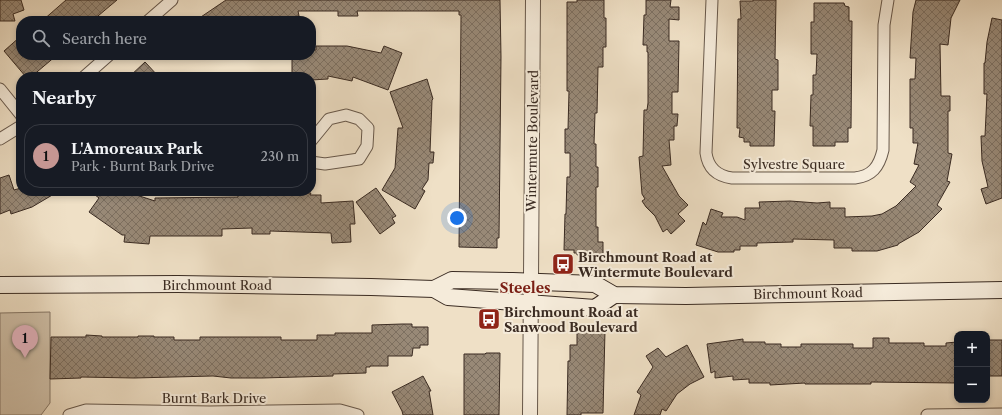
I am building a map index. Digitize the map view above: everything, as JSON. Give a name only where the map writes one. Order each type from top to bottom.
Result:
[{"type":"main road","name":"Birchmount Road","points":[[0,286],[178,284],[371,286],[434,289],[452,280],[531,281],[595,284],[614,295],[686,296],[1002,290]]},
{"type":"main road","name":"Birchmount Road","points":[[434,289],[448,298],[595,308],[614,295]]},
{"type":"street","points":[[154,16],[172,0]]},
{"type":"street","name":"Wintermute Boulevard","points":[[530,415],[533,0]]},
{"type":"street","name":"Sylvestre Square","points":[[712,0],[706,153],[710,165],[714,170],[724,177],[732,178],[855,178],[866,175],[875,168],[881,160],[883,150],[884,25],[888,0]]},
{"type":"street","points":[[90,72],[103,60]]},
{"type":"street","points":[[0,88],[16,109]]},
{"type":"street","points":[[316,135],[329,119],[346,115],[359,119],[368,128],[367,146],[359,159],[325,164],[316,163]]},
{"type":"street","points":[[0,138],[16,129]]},
{"type":"street","name":"Burnt Bark Drive","points":[[69,415],[86,410],[210,414],[340,410],[358,415]]},
{"type":"street","points":[[927,415],[1002,414]]},
{"type":"shaded area","points":[[50,312],[50,403],[41,415],[0,415],[0,313]]},
{"type":"building","points":[[0,0],[21,0],[24,10],[13,14],[15,21],[0,21]]},
{"type":"building","points":[[66,0],[117,0],[98,16],[48,16]]},
{"type":"building","points":[[226,0],[500,0],[501,57],[499,238],[497,238],[497,248],[459,247],[461,15],[459,15],[459,11],[357,11],[358,16],[338,16],[338,11],[298,11],[299,16],[202,16]]},
{"type":"building","points":[[577,0],[604,0],[604,18],[606,18],[606,47],[603,47],[603,67],[598,67],[597,113],[595,113],[594,144],[596,144],[596,167],[598,167],[598,187],[596,187],[596,227],[598,227],[598,242],[603,242],[603,255],[599,255],[599,259],[589,259],[589,255],[577,255],[577,253],[574,253],[574,250],[564,250],[567,177],[570,177],[570,153],[565,153],[565,129],[568,129],[569,91],[567,91],[567,2],[577,2]]},
{"type":"building","points":[[646,0],[671,0],[670,7],[679,7],[679,20],[669,19],[669,41],[679,41],[678,92],[672,92],[672,114],[678,114],[677,126],[674,126],[674,140],[669,140],[671,165],[662,166],[679,196],[688,205],[678,214],[685,221],[671,234],[667,229],[663,232],[655,216],[642,201],[645,199],[642,194],[639,157],[643,156],[644,110],[647,110],[648,103],[648,52],[647,45],[643,45]]},
{"type":"building","points":[[776,0],[775,59],[778,60],[778,90],[772,90],[772,111],[775,111],[774,146],[750,146],[750,142],[744,142],[744,138],[739,137],[740,128],[737,128],[738,19],[741,19],[740,1]]},
{"type":"building","points":[[916,0],[960,0],[951,18],[948,45],[940,44],[941,96],[950,96],[950,111],[948,111],[948,153],[952,154],[947,181],[950,182],[937,205],[942,209],[919,232],[898,245],[877,251],[852,251],[852,248],[834,248],[834,240],[793,239],[793,242],[757,243],[757,246],[740,246],[740,250],[734,250],[734,252],[718,252],[696,245],[703,222],[706,225],[711,209],[723,213],[721,217],[737,217],[745,220],[745,208],[760,208],[759,202],[830,202],[830,208],[845,208],[845,217],[872,216],[882,214],[896,206],[916,186],[910,182],[919,165],[914,164],[918,143],[913,143],[913,128],[910,128],[910,79],[915,79],[916,58],[910,58],[913,12]]},
{"type":"building","points":[[814,3],[844,3],[845,6],[849,7],[849,21],[852,21],[851,128],[848,128],[848,142],[835,142],[835,146],[813,146],[813,126],[810,126],[811,95],[813,95],[813,75],[816,75],[817,54],[811,54],[811,22],[814,22]]},
{"type":"building","points":[[992,18],[1002,20],[1002,198],[986,204],[981,189],[988,187],[982,161],[981,136],[985,136],[987,94],[984,94],[984,63]]},
{"type":"building","points":[[16,40],[16,60],[51,60],[37,72],[22,72],[4,51]]},
{"type":"building","points":[[316,46],[347,46],[381,53],[384,46],[402,53],[388,90],[353,77],[352,81],[328,76],[328,79],[316,80],[316,72],[292,72],[292,60],[316,60]]},
{"type":"building","points":[[145,62],[154,72],[134,72]]},
{"type":"building","points":[[427,79],[433,99],[430,152],[434,152],[433,163],[429,163],[428,180],[422,189],[425,191],[415,209],[382,190],[395,168],[398,128],[403,128],[390,92]]},
{"type":"building","points":[[9,175],[14,190],[16,189],[16,196],[51,196],[32,207],[11,214],[10,210],[0,214],[0,178]]},
{"type":"building","points":[[376,188],[396,216],[392,218],[395,223],[380,234],[356,202]]},
{"type":"building","points":[[321,195],[321,203],[353,201],[355,224],[350,224],[351,242],[332,243],[331,233],[270,231],[270,234],[252,234],[252,228],[222,229],[222,236],[150,236],[149,244],[124,242],[125,235],[122,235],[89,212],[99,198],[96,196],[140,196],[155,201],[155,198]]},
{"type":"building","points":[[412,324],[412,327],[428,327],[428,345],[420,345],[420,348],[413,348],[412,356],[388,356],[388,366],[366,367],[366,373],[333,374],[333,376],[262,378],[231,378],[213,376],[134,378],[81,377],[50,379],[51,337],[86,337],[86,335],[102,337],[154,336],[174,337],[174,340],[200,340],[200,337],[281,337],[281,340],[317,340],[317,335],[335,335],[335,333],[372,333],[372,325]]},
{"type":"building","points":[[577,330],[605,330],[603,413],[581,413],[581,415],[567,415],[568,361],[570,361],[570,345],[577,345]]},
{"type":"building","points":[[873,338],[889,338],[889,343],[924,343],[924,346],[946,346],[946,343],[954,342],[954,383],[871,382],[871,384],[805,383],[770,385],[770,383],[749,383],[749,379],[733,380],[733,376],[715,378],[715,371],[711,373],[707,344],[743,339],[743,342],[781,344],[781,347],[801,347],[801,344],[853,344],[853,348],[873,348]]},
{"type":"building","points":[[990,340],[1002,340],[1002,376],[990,376]]},
{"type":"building","points":[[687,345],[704,377],[690,384],[677,394],[666,411],[662,409],[660,415],[634,415],[641,395],[637,392],[653,367],[646,356],[658,348],[666,357]]},
{"type":"building","points":[[500,353],[499,415],[464,415],[464,354]]},
{"type":"building","points":[[423,376],[431,391],[429,391],[433,415],[403,415],[392,392]]},
{"type":"place","name":"Birchmount Road at Wintermute Boulevard","points":[[563,264]]},
{"type":"place","name":"Birchmount Road at Sanwood Boulevard","points":[[489,319]]},
{"type":"place","name":"L'Amoreaux Park","points":[[25,358]]},
{"type":"district","name":"Steeles","points":[[525,288]]}]
